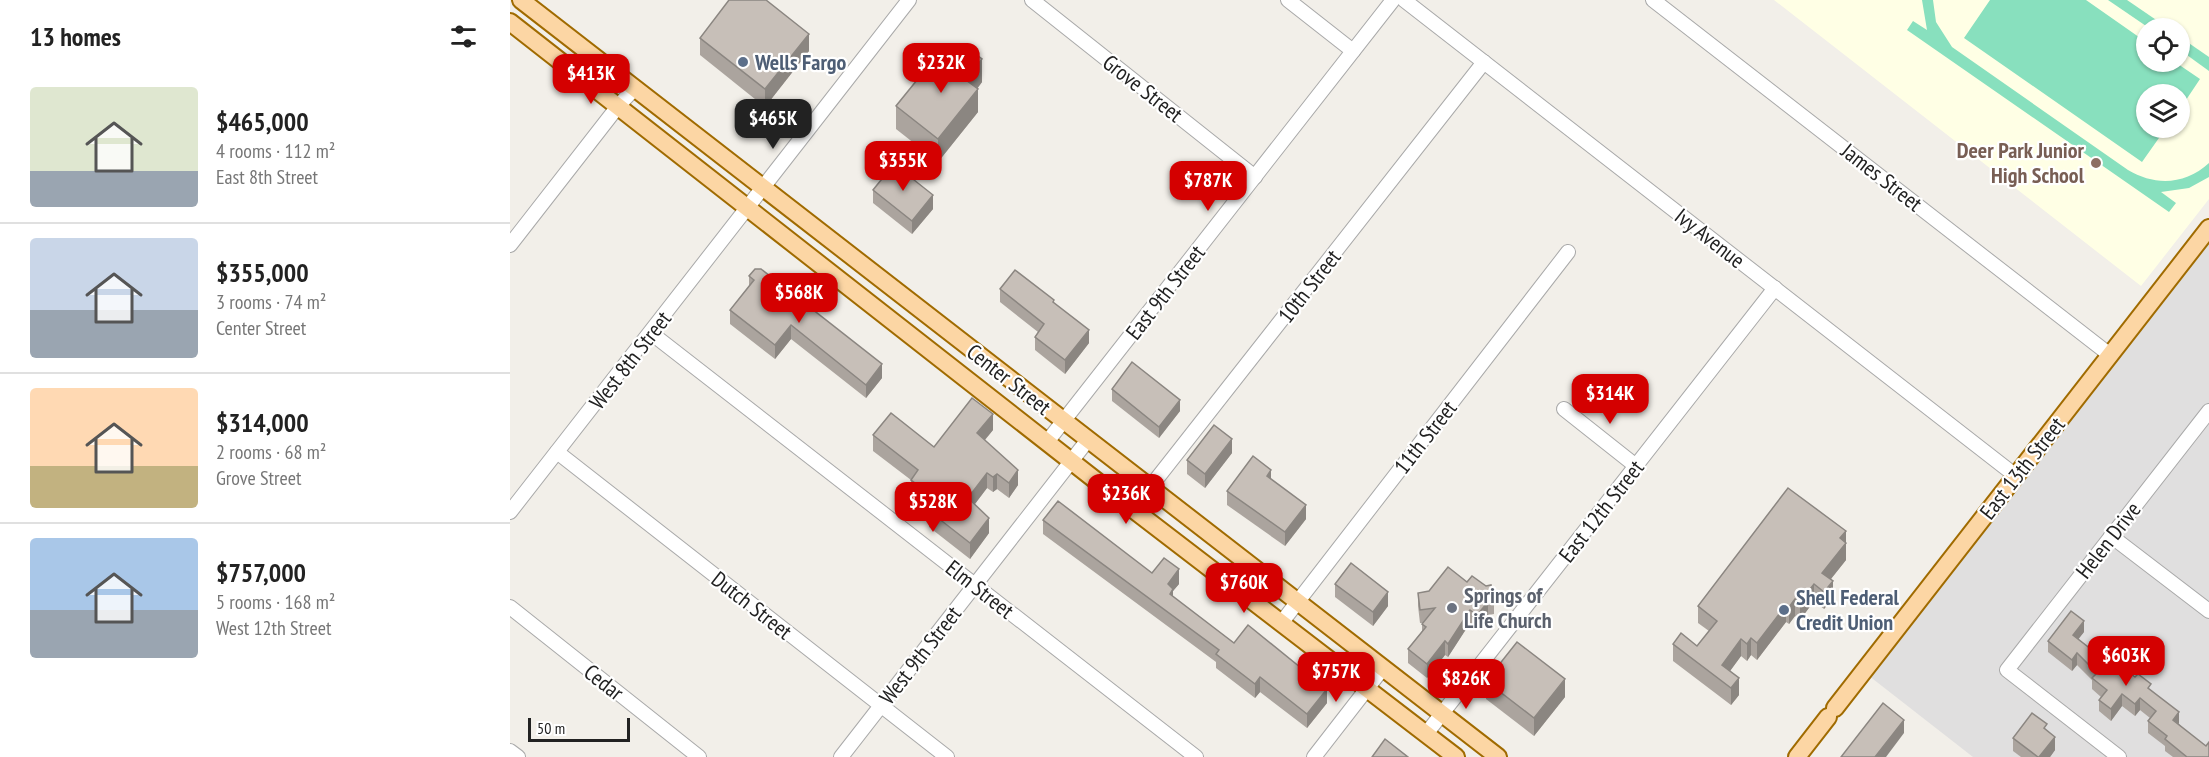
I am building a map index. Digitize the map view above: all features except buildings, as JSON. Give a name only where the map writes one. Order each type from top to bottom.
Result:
[{"type":"main road","name":"Center Street","points":[[521,0],[1087,441],[1498,757]]},
{"type":"main road","name":"Center Street","points":[[510,22],[1071,461],[1456,757]]},
{"type":"main road","name":"East 13th Street","points":[[1797,757],[2209,228]]},
{"type":"street","name":"West 8th Street","points":[[510,512],[909,0]]},
{"type":"street","name":"Grove Street","points":[[1032,0],[1255,177]]},
{"type":"street","points":[[1288,0],[1353,51]]},
{"type":"street","name":"East 9th Street","points":[[1047,442],[1393,0]]},
{"type":"street","name":"Ivy Avenue","points":[[1404,0],[2016,476]]},
{"type":"street","name":"James Street","points":[[1653,0],[2110,355]]},
{"type":"street","name":"10th Street","points":[[1133,509],[1484,62]]},
{"type":"street","points":[[510,245],[618,105],[635,88]]},
{"type":"street","name":"11th Street","points":[[1282,621],[1568,252]]},
{"type":"street","name":"East 12th Street","points":[[1426,734],[1775,288]]},
{"type":"street","name":"Elm Street","points":[[651,333],[1196,757]]},
{"type":"street","points":[[1564,409],[1636,466]]},
{"type":"street","name":"Helen Drive","points":[[2119,757],[2007,669],[2209,411]]},
{"type":"street","name":"West 9th Street","points":[[841,757],[1087,441]]},
{"type":"street","name":"Dutch Street","points":[[557,452],[947,757]]},
{"type":"street","points":[[2111,536],[2209,611]]},
{"type":"street","name":"Cedar","points":[[510,607],[699,757]]},
{"type":"street","points":[[1314,757],[1383,668]]},
{"type":"street","points":[[510,751],[518,757]]},
{"type":"shaded area","name":"Deer Park Junior High School","points":[[1774,0],[2209,0],[2209,199],[2141,286]]},
{"type":"shaded area","points":[[2209,228],[2209,757],[1973,757],[1864,672]]},
{"type":"green space","points":[[1922,0],[1933,0],[1936,22],[1952,47],[2128,170],[2149,179],[2170,181],[2190,176],[2209,163],[2209,177],[2189,188],[2161,192],[2176,203],[2169,212],[1907,30],[1913,21],[1927,30]]},
{"type":"green space","points":[[1990,0],[2086,0],[2136,35],[2136,72],[2190,72],[2200,79],[2190,94],[2190,84],[2136,84],[2136,138],[2159,138],[2142,162],[1964,38]]},
{"type":"green space","points":[[2108,0],[2127,0],[2153,18],[2136,19]]},
{"type":"green space","points":[[2190,44],[2209,57],[2209,71],[2190,57]]},
{"type":"place","name":"Wells Fargo","points":[[743,62]]},
{"type":"place","name":"Deer Park Junior High School","points":[[2096,163]]},
{"type":"place","name":"Springs of Life Church","points":[[1452,608]]},
{"type":"place","name":"Shell Federal Credit Union","points":[[1784,610]]}]
